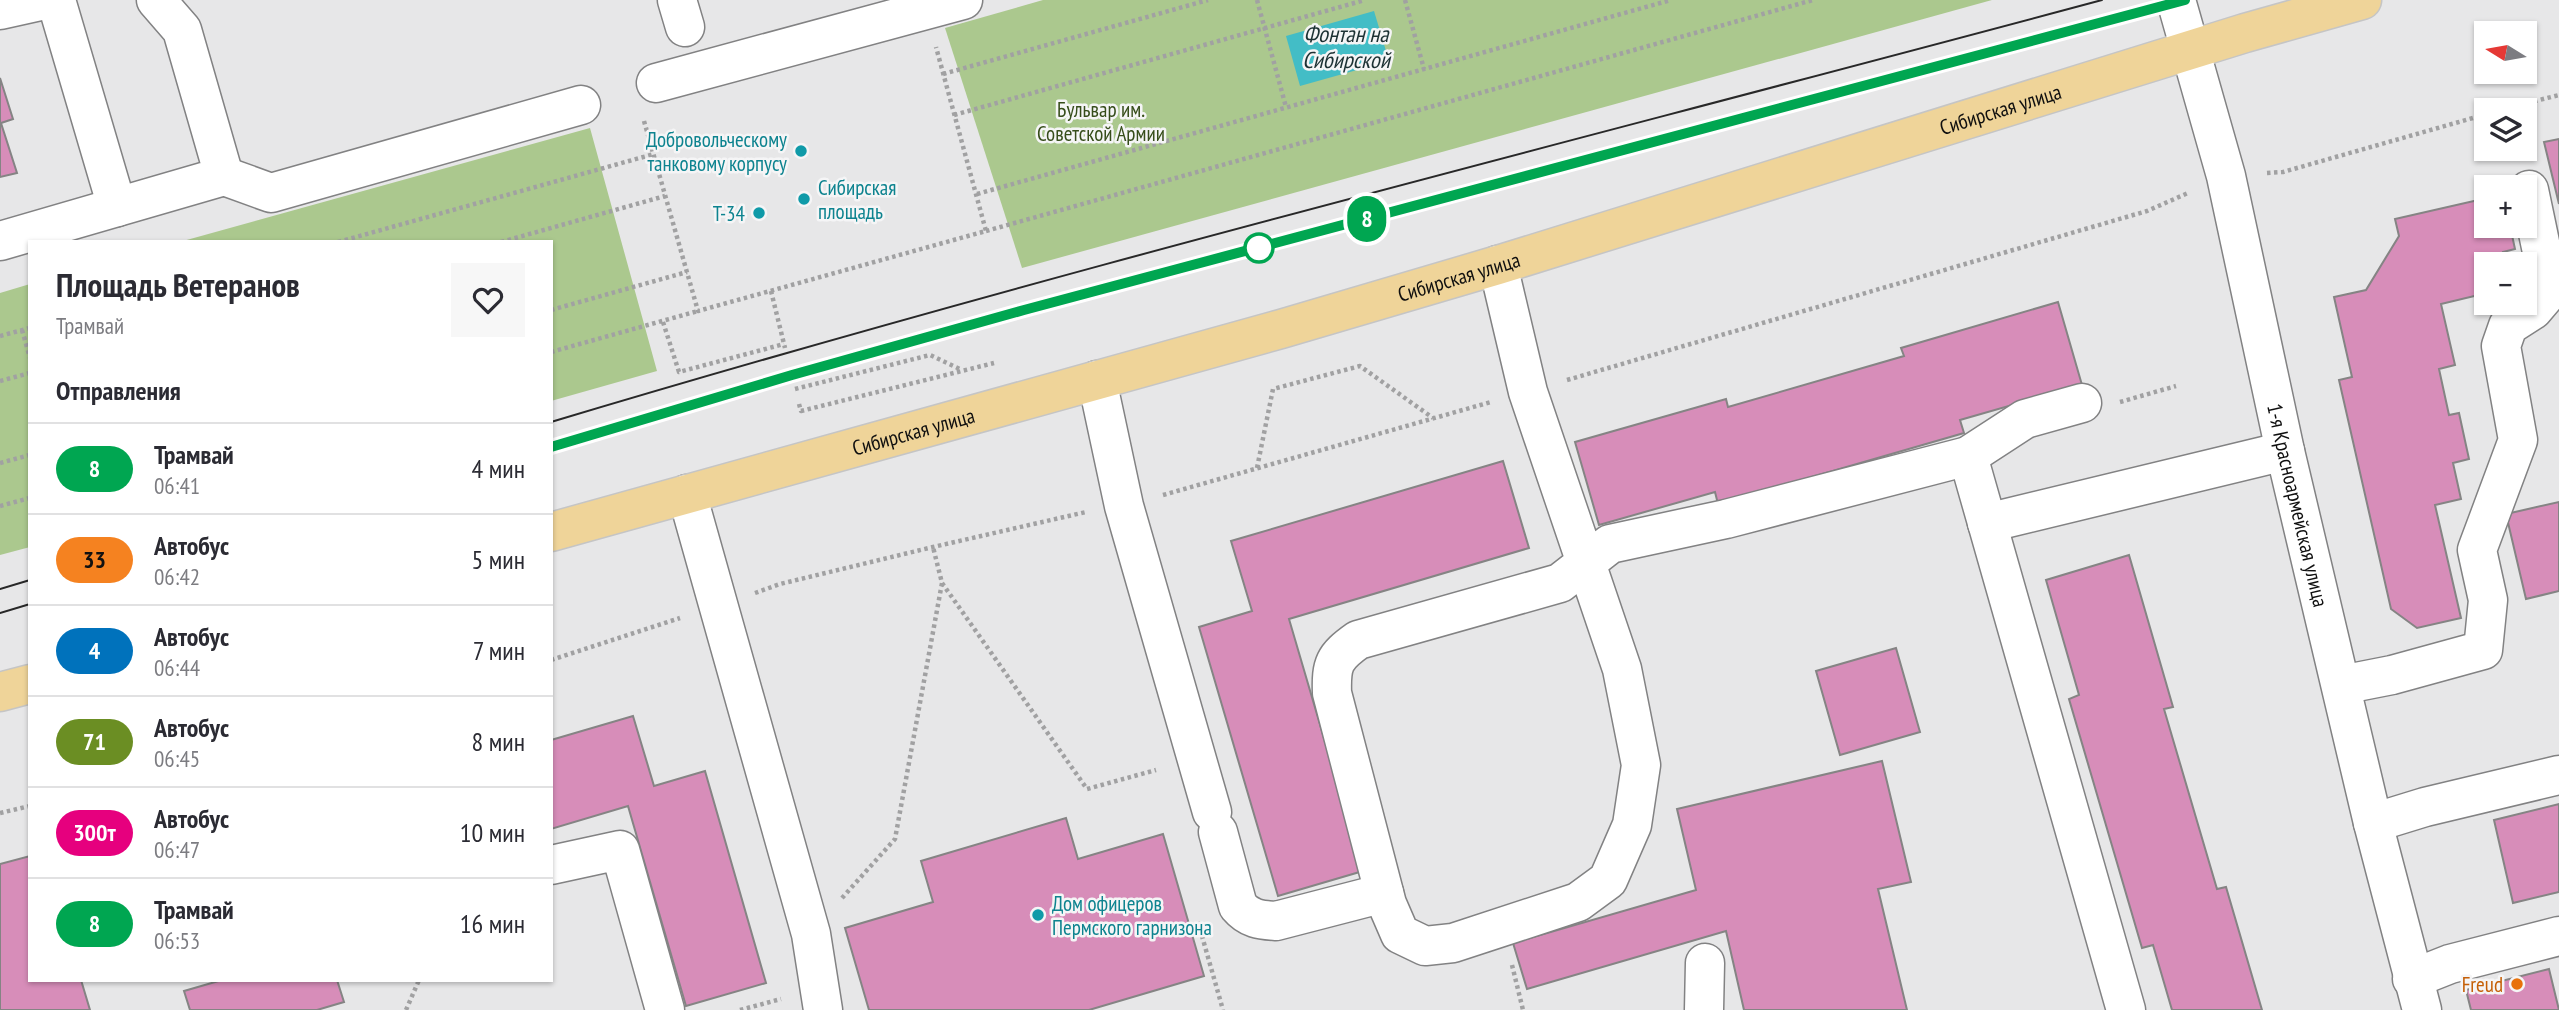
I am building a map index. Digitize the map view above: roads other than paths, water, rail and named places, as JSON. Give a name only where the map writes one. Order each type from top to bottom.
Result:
[{"type":"main road","name":"Сибирская улица","points":[[553,531],[1281,330],[2245,33],[2362,0]]},
{"type":"main road","points":[[0,692],[28,685]]},
{"type":"street","points":[[0,10],[45,0]]},
{"type":"street","points":[[56,0],[117,207]]},
{"type":"street","points":[[156,0],[182,30],[224,176]]},
{"type":"street","points":[[649,99],[852,14],[926,11],[963,0]]},
{"type":"street","name":"1-я Красноармейская улица","points":[[2176,0],[2226,177],[2285,451],[2373,823],[2417,995]]},
{"type":"street","points":[[0,241],[224,176],[271,193],[581,105]]},
{"type":"street","points":[[2341,685],[2392,675],[2483,650],[2488,600],[2477,550],[2518,440],[2501,346],[2508,326],[2533,310],[2550,290],[2537,228]]},
{"type":"street","points":[[1498,265],[1528,391],[1586,563],[1622,669],[1641,765],[1632,825],[1608,880],[1578,902],[1452,943],[1425,946],[1400,934],[1384,893],[1332,693],[1331,670],[1340,653],[1358,640],[1560,583],[1586,563],[1610,544],[1726,519],[1968,456],[2025,419],[2082,402]]},
{"type":"street","points":[[1097,380],[1124,506],[1238,906],[1246,915],[1276,921],[1384,893]]},
{"type":"street","points":[[1987,523],[2285,451]]},
{"type":"street","points":[[1968,456],[2126,1010]]},
{"type":"street","points":[[687,495],[811,934],[824,1009]]},
{"type":"street","points":[[2373,823],[2425,807],[2559,775]]},
{"type":"street","points":[[553,865],[620,850],[665,1010]]},
{"type":"street","points":[[2417,995],[2450,964],[2559,936]]},
{"type":"street","points":[[1704,1010],[1705,963]]},
{"type":"water","name":"Фонтан на Сибирской","points":[[1374,11],[1389,61],[1300,86],[1286,36]]},
{"type":"tram line","points":[[553,421],[1131,257],[2102,0]]},
{"type":"tram line","points":[[553,446],[792,375],[1024,310],[2185,0]]},
{"type":"tram line","name":"8","points":[[553,446],[792,375],[1024,310],[2185,0]]},
{"type":"tram line","points":[[0,589],[28,581]]},
{"type":"tram line","points":[[0,613],[28,605]]},
{"type":"place","name":"Добровольческому танковому корпусу","points":[[801,151]]},
{"type":"place","name":"Сибирская площадь","points":[[804,199]]},
{"type":"place","name":"T-34","points":[[759,213]]},
{"type":"place","name":"Дом офицеров Пермского гарнизона","points":[[1038,915]]},
{"type":"place","name":"Freud","points":[[2517,984]]},
{"type":"park label","name":"Бульвар им. Советской Армии","points":[[1101,121]]}]
